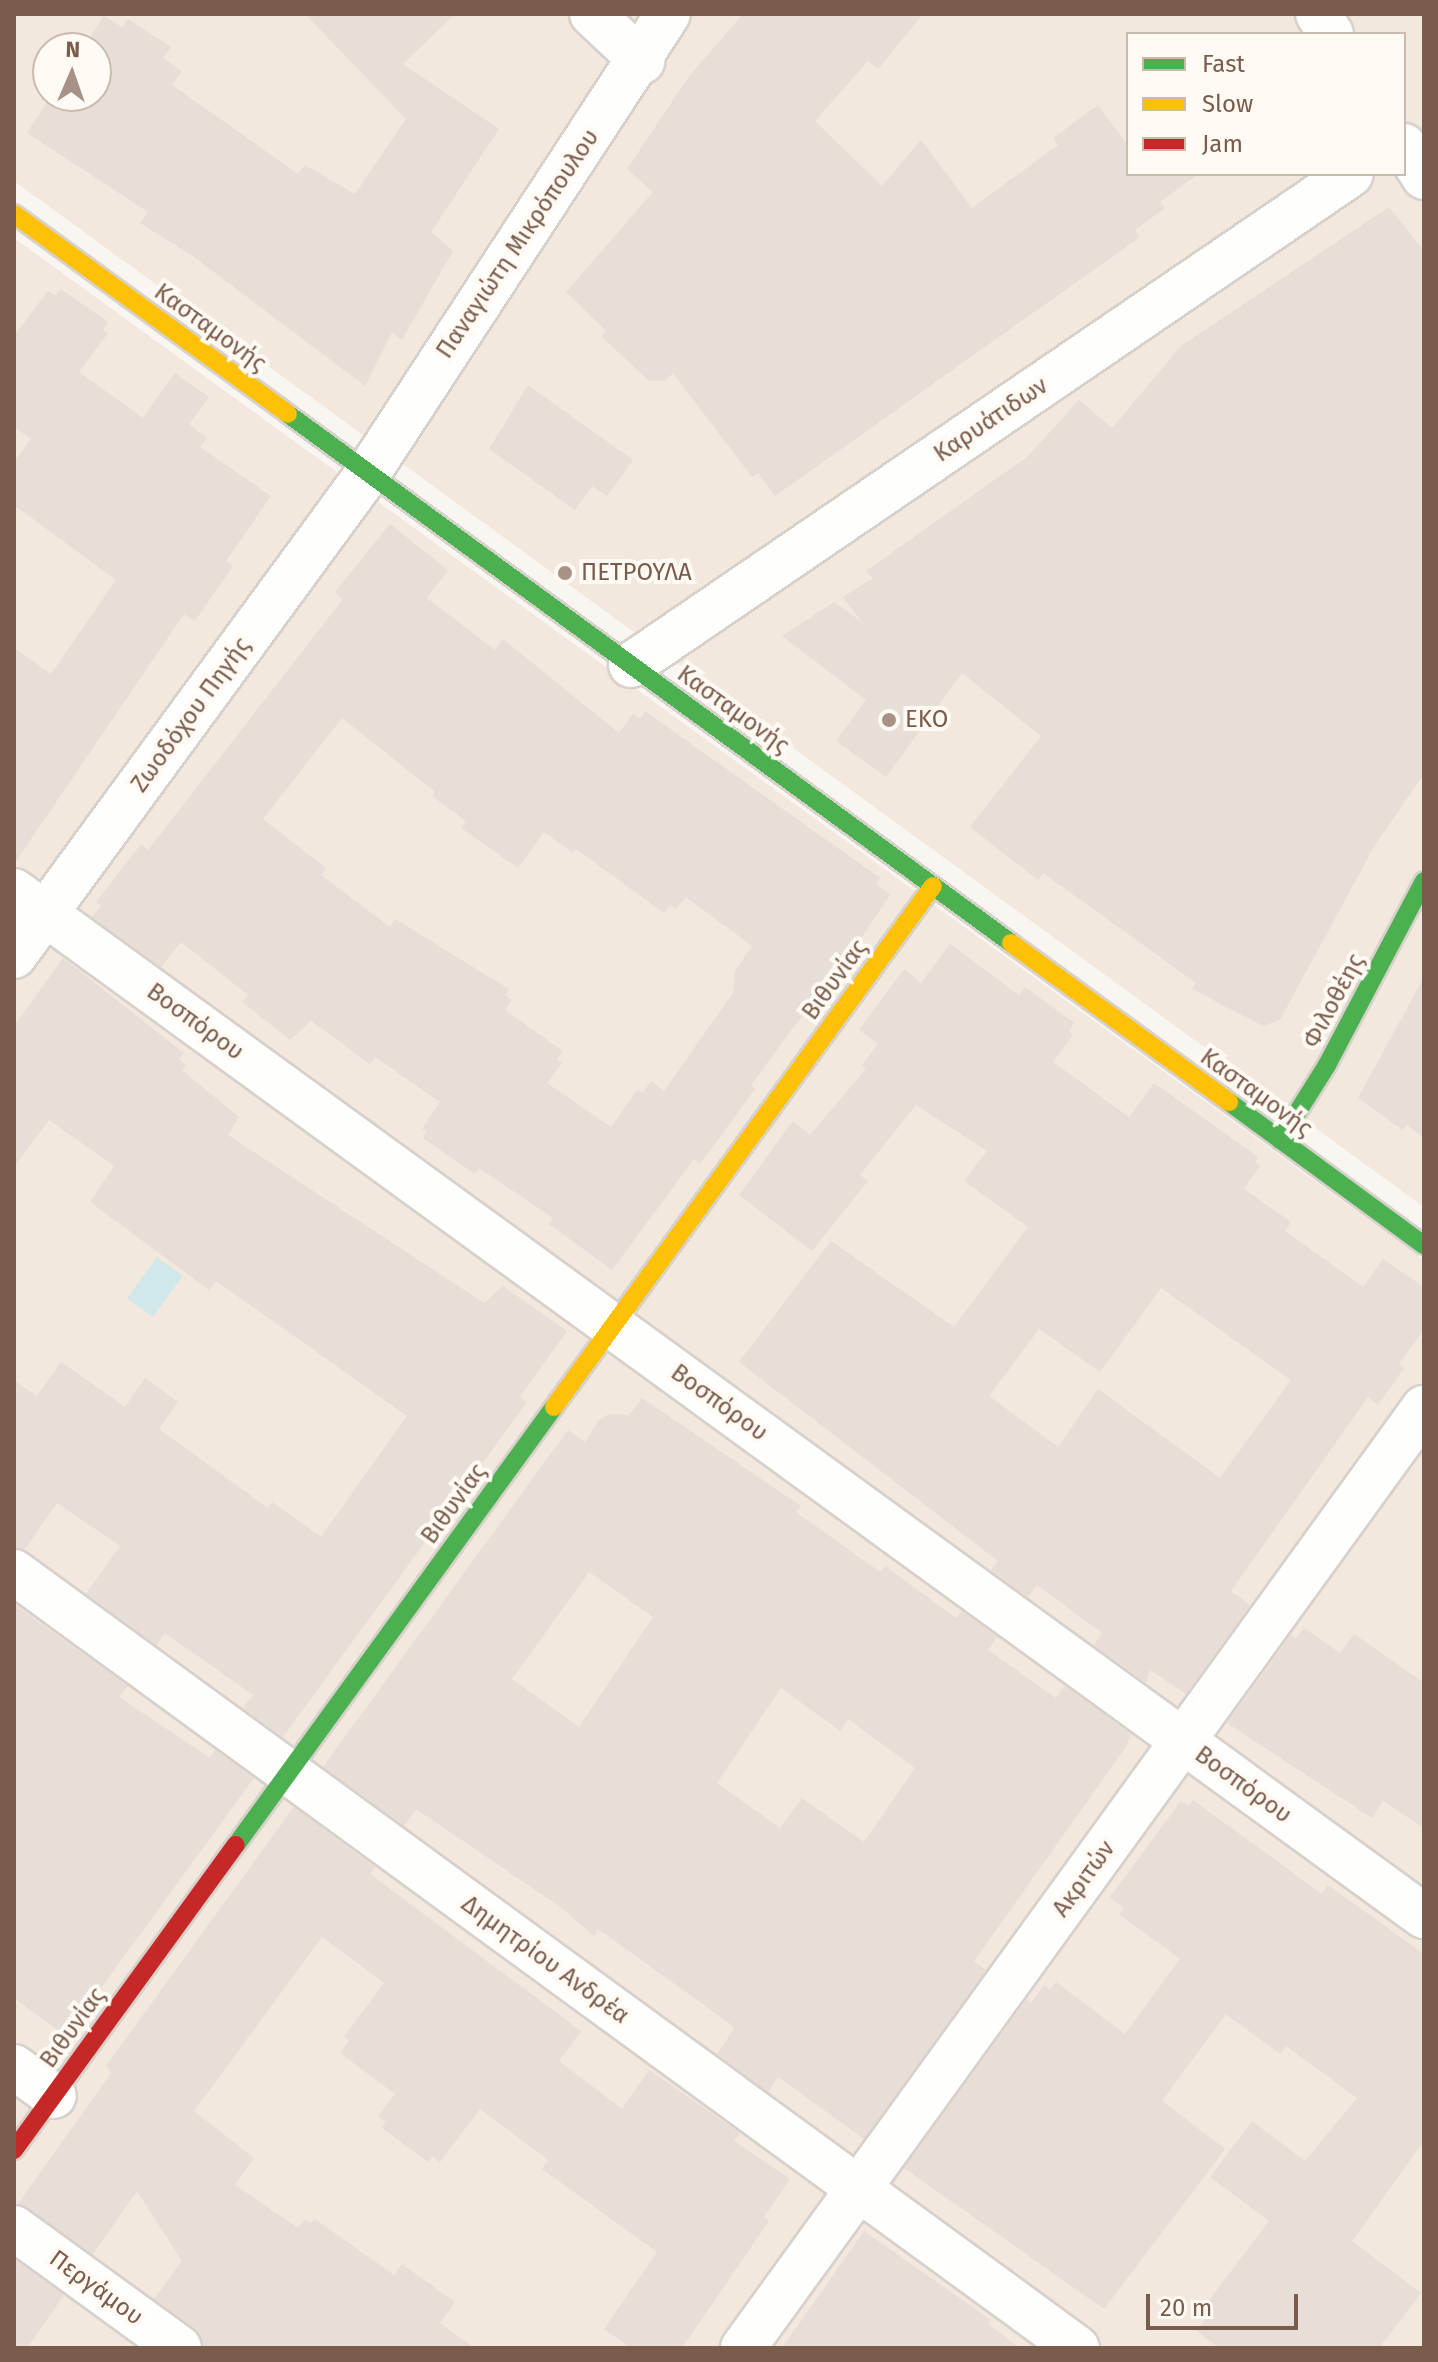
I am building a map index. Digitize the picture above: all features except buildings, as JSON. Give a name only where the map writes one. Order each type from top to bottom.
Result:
[{"type":"street","points":[[592,14],[642,61]]},
{"type":"street","name":"Παναγιώτη Μικρόπουλου","points":[[368,473],[642,61],[668,14]]},
{"type":"street","points":[[1318,14],[1330,32]]},
{"type":"street","points":[[1406,149],[1424,177]]},
{"type":"street","name":"Καρυάτιδων","points":[[631,665],[1348,176]]},
{"type":"street","name":"Κασταμονής","points":[[14,214],[1424,1245]]},
{"type":"street","name":"Ζωοδόχου Πηγής","points":[[14,956],[30,902],[368,473]]},
{"type":"street","name":"Φιλοθέης","points":[[1280,1140],[1327,1065],[1424,881]]},
{"type":"street","name":"Βιθυνίας","points":[[14,2150],[933,886]]},
{"type":"street","name":"Βοσπόρου","points":[[30,902],[1424,1916]]},
{"type":"street","name":"Ακριτών","points":[[743,2348],[1424,1408]]},
{"type":"street","name":"Δημητρίου Ανδρέα","points":[[14,1572],[1077,2348]]},
{"type":"street","points":[[14,2067],[54,2096]]},
{"type":"street","name":"Περγάμου","points":[[14,2228],[179,2348]]},
{"type":"shaded area","points":[[14,14],[1424,14],[1424,1207],[14,181]]},
{"type":"shaded area","points":[[14,238],[1424,1260],[1424,2348],[14,2348]]},
{"type":"water","points":[[157,1257],[183,1276],[153,1317],[127,1298]]},
{"type":"traffic: fast","points":[[288,414],[1011,943]]},
{"type":"traffic: fast","points":[[1280,1140],[1327,1065],[1424,881]]},
{"type":"traffic: fast","points":[[1229,1102],[1424,1245]]},
{"type":"traffic: fast","points":[[236,1845],[554,1407]]},
{"type":"traffic: slow","points":[[14,214],[288,414]]},
{"type":"traffic: slow","points":[[554,1407],[933,886]]},
{"type":"traffic: slow","points":[[1011,943],[1229,1102]]},
{"type":"traffic: jam","points":[[14,2150],[236,1845]]},
{"type":"place","name":"ΠΕΤΡΟΥΛΑ","points":[[565,573]]},
{"type":"place","name":"EKO","points":[[889,720]]}]
